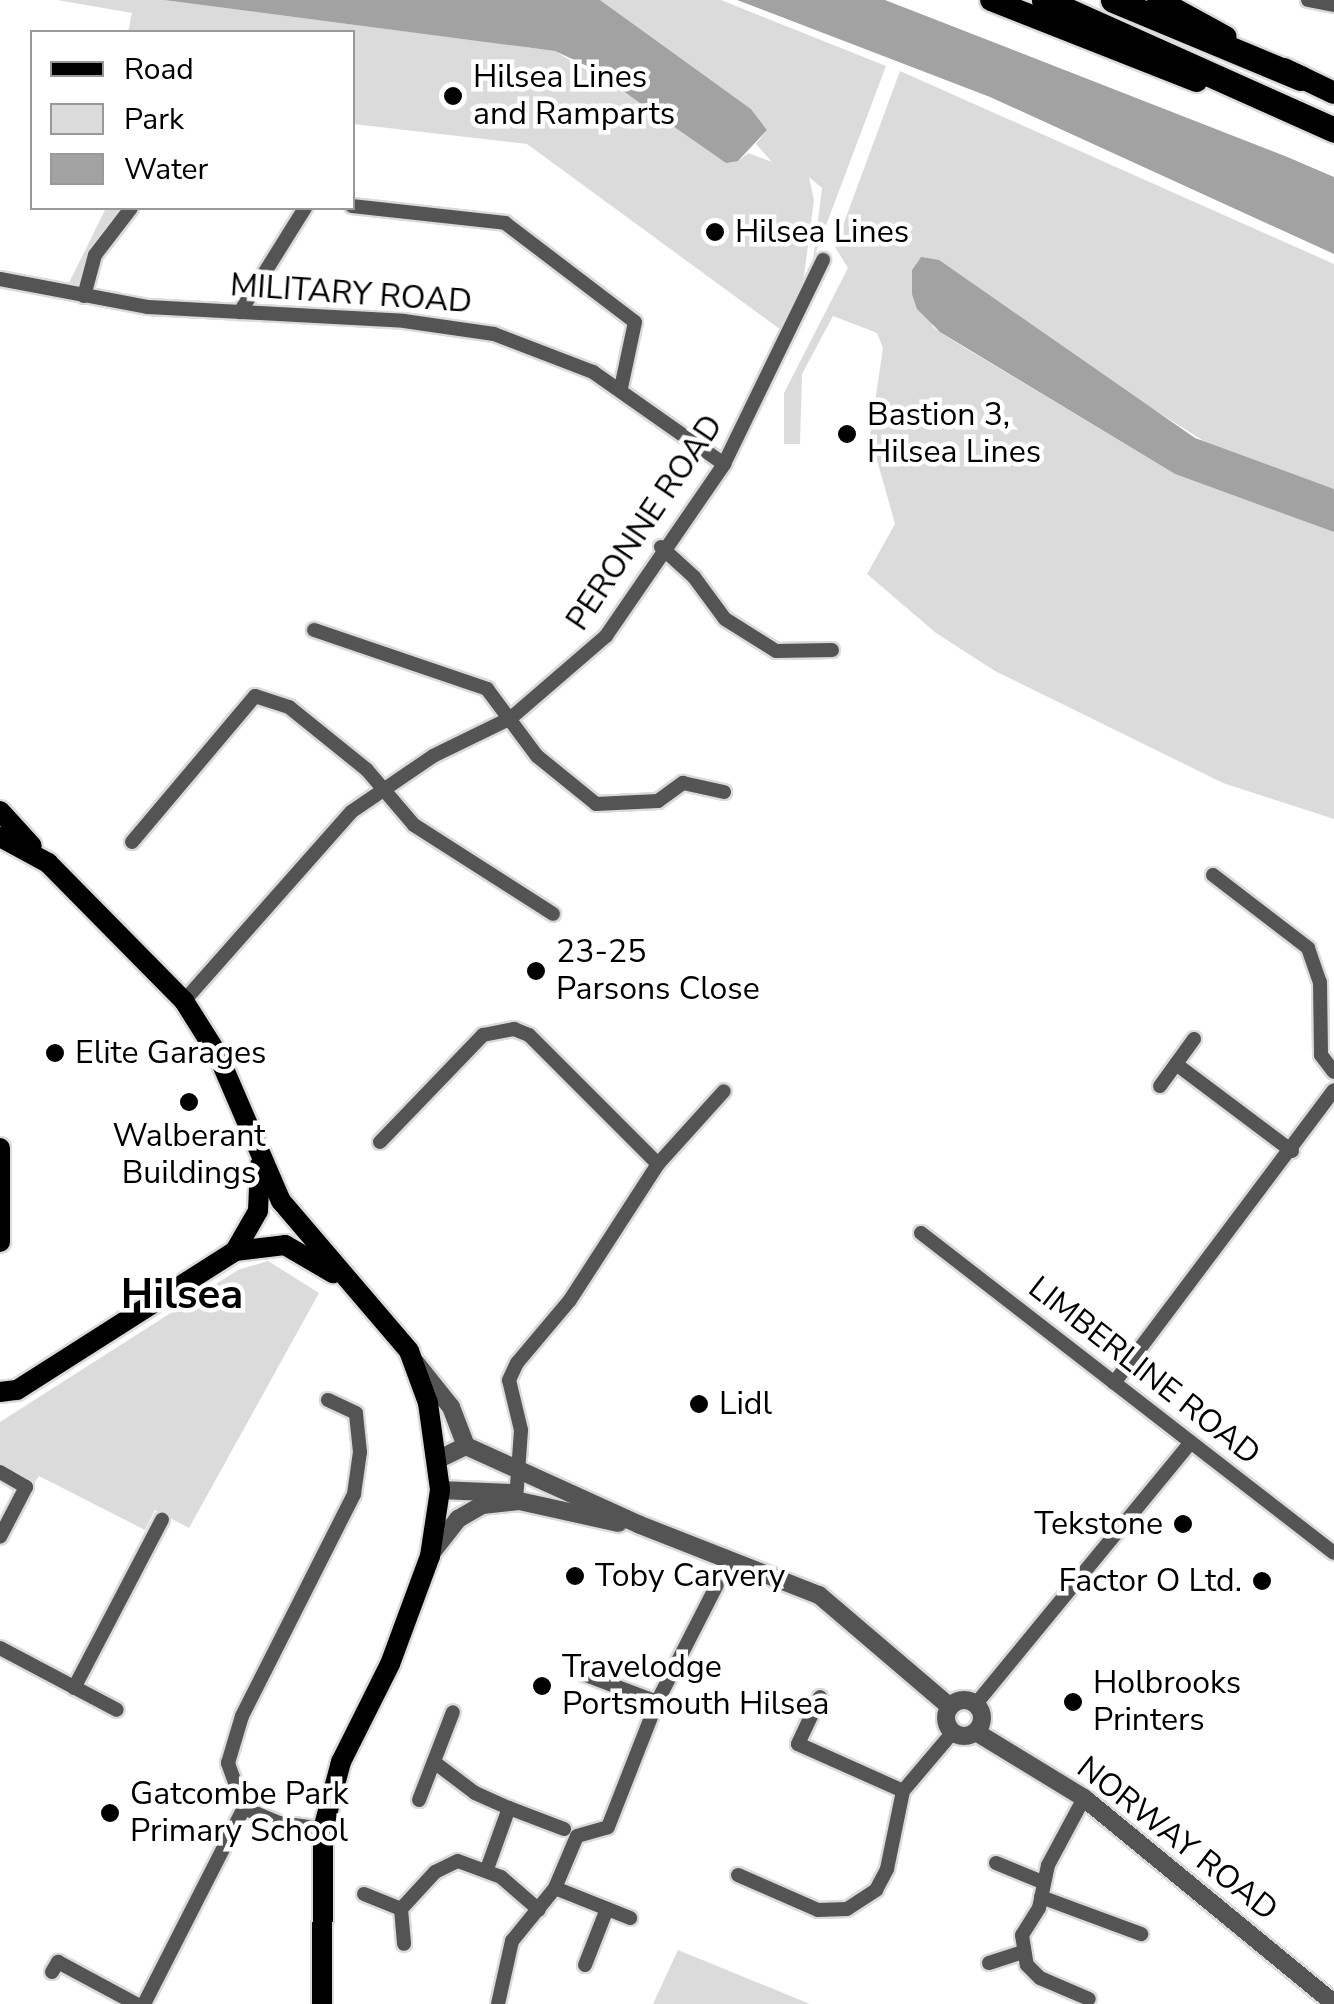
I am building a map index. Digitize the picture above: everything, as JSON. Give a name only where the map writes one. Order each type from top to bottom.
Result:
[{"type":"highway","points":[[991,0],[1334,132]]},
{"type":"highway","points":[[1044,0],[1334,132]]},
{"type":"highway","points":[[1113,0],[1334,93]]},
{"type":"highway","points":[[1158,0],[1300,78]]},
{"type":"main road","points":[[0,811],[184,1001],[218,1055],[259,1158],[300,1227],[356,1287],[416,1363],[439,1459],[440,1490],[430,1556],[390,1664],[341,1762],[324,1829],[322,2004]]},
{"type":"main road","points":[[0,837],[48,863]]},
{"type":"main road","points":[[0,1148],[0,1242]]},
{"type":"main road","points":[[236,1251],[258,1211],[259,1158]]},
{"type":"main road","points":[[1,1391],[17,1390],[236,1251],[285,1244],[356,1287]]},
{"type":"street","points":[[1308,0],[1334,5]]},
{"type":"street","points":[[355,206],[505,223],[632,318],[635,333],[621,388]]},
{"type":"street","points":[[84,296],[92,262],[130,210]]},
{"type":"street","points":[[240,312],[304,210]]},
{"type":"street","name":"PERONNE ROAD","points":[[184,1001],[320,840],[384,787],[511,718],[606,636],[661,548],[724,464],[823,260]]},
{"type":"street","name":"MILITARY ROAD","points":[[0,279],[148,308],[464,328],[548,351],[621,388],[724,464]]},
{"type":"street","points":[[661,548],[694,577],[725,620],[776,650],[832,650]]},
{"type":"street","points":[[314,630],[487,689],[537,756],[596,804],[658,801],[684,783],[724,792]]},
{"type":"street","points":[[132,842],[255,696],[289,708],[384,787],[414,825],[553,914]]},
{"type":"street","points":[[1213,875],[1308,948],[1320,982],[1321,1054],[1334,1072]]},
{"type":"street","points":[[380,1142],[482,1035],[514,1030],[529,1036],[658,1164]]},
{"type":"street","points":[[1160,1086],[1194,1039]]},
{"type":"street","points":[[1176,1064],[1292,1151]]},
{"type":"street","points":[[515,1497],[521,1430],[510,1380],[517,1363],[570,1300],[658,1164],[724,1090]]},
{"type":"street","points":[[1114,1382],[1334,1094]]},
{"type":"street","name":"LIMBERLINE ROAD","points":[[921,1233],[1334,1553]]},
{"type":"street","points":[[416,1363],[451,1407],[466,1446],[631,1524],[819,1595],[950,1707]]},
{"type":"street","points":[[144,2004],[244,1808],[228,1763],[242,1716],[359,1474],[356,1413],[328,1400]]},
{"type":"street","points":[[975,1705],[1191,1442]]},
{"type":"street","points":[[439,1459],[466,1446]]},
{"type":"street","points":[[0,1472],[26,1487],[0,1538]]},
{"type":"street","points":[[440,1490],[515,1497],[631,1524]]},
{"type":"street","points":[[430,1556],[458,1519],[482,1505],[515,1497]]},
{"type":"street","points":[[74,1688],[162,1520]]},
{"type":"street","points":[[498,2004],[512,1940],[555,1888],[577,1836],[608,1827],[657,1702],[717,1585]]},
{"type":"street","points":[[0,1648],[117,1710]]},
{"type":"street","points":[[582,1674],[657,1702]]},
{"type":"street","points":[[820,1697],[798,1744],[903,1791]]},
{"type":"street","points":[[738,1875],[818,1910],[846,1909],[876,1890],[887,1869],[903,1791],[953,1732],[976,1732],[982,1719],[975,1705],[962,1701],[950,1707]]},
{"type":"street","points":[[950,1707],[947,1722],[953,1732]]},
{"type":"street","points":[[419,1800],[453,1712]]},
{"type":"street","name":"NORWAY ROAD","points":[[976,1732],[1084,1798],[1334,2003]]},
{"type":"street","points":[[434,1762],[475,1793],[564,1829]]},
{"type":"street","points":[[1084,1798],[1026,1924],[1023,1952],[1040,1978],[1089,1999]]},
{"type":"street","points":[[244,1808],[279,1823],[324,1829]]},
{"type":"street","points":[[487,1869],[510,1808]]},
{"type":"street","points":[[996,1863],[1042,1890],[1141,1934]]},
{"type":"street","points":[[404,1944],[401,1909],[446,1864],[487,1869],[540,1910]]},
{"type":"street","points":[[555,1888],[630,1918]]},
{"type":"street","points":[[364,1894],[401,1909]]},
{"type":"street","points":[[585,1966],[606,1909]]},
{"type":"street","points":[[990,1964],[1023,1952]]},
{"type":"street","points":[[52,1972],[58,1962],[136,2004]]},
{"type":"green space","points":[[57,0],[165,0],[555,51],[738,161],[748,153],[772,162],[756,144],[767,130],[751,109],[600,0],[721,0],[886,66],[813,260],[822,188],[809,177],[814,200],[803,283],[781,330],[527,144],[355,124],[355,30],[128,30],[132,13]]},
{"type":"green space","points":[[900,71],[1334,264],[1334,489],[1226,455],[1058,349],[987,296],[921,257],[912,270],[933,327],[952,340],[1175,474],[1334,532],[1334,819],[1223,783],[995,671],[936,633],[867,574],[895,524],[870,435],[883,348],[877,333],[833,316],[802,374],[800,444],[784,444],[784,393],[848,268],[835,247]]},
{"type":"green space","points":[[105,210],[122,210],[87,257],[78,288],[67,287]]},
{"type":"green space","points":[[268,1261],[319,1293],[189,1528],[155,1510],[145,1530],[39,1476],[33,1485],[0,1465],[0,1422],[238,1270]]},
{"type":"green space","points":[[678,1950],[810,2004],[653,2004]]},
{"type":"water","points":[[164,0],[600,0],[751,109],[767,130],[738,161],[726,163],[587,66],[555,51]]},
{"type":"water","points":[[737,0],[885,0],[1285,156],[1334,177],[1334,254],[990,97]]},
{"type":"water","points":[[921,257],[939,260],[1195,438],[1334,489],[1334,532],[1175,474],[940,332],[917,309],[912,294],[912,270]]},
{"type":"place","name":"Hilsea Lines and Ramparts","points":[[453,96]]},
{"type":"place","name":"Hilsea Lines","points":[[715,232]]},
{"type":"place","name":"Bastion 3, Hilsea Lines","points":[[847,434]]},
{"type":"place","name":"23-25 Parsons Close","points":[[536,971]]},
{"type":"place","name":"Elite Garages","points":[[55,1053]]},
{"type":"place","name":"Walberant Buildings","points":[[189,1102]]},
{"type":"place","name":"Lidl","points":[[699,1404]]},
{"type":"place","name":"Tekstone","points":[[1183,1524]]},
{"type":"place","name":"Toby Carvery","points":[[575,1576]]},
{"type":"place","name":"Factor O Ltd.","points":[[1262,1581]]},
{"type":"place","name":"Travelodge Portsmouth Hilsea","points":[[542,1686]]},
{"type":"place","name":"Holbrooks Printers","points":[[1073,1702]]},
{"type":"place","name":"Gatcombe Park Primary School","points":[[110,1813]]},
{"type":"district","name":"Hilsea","points":[[182,1295]]}]
